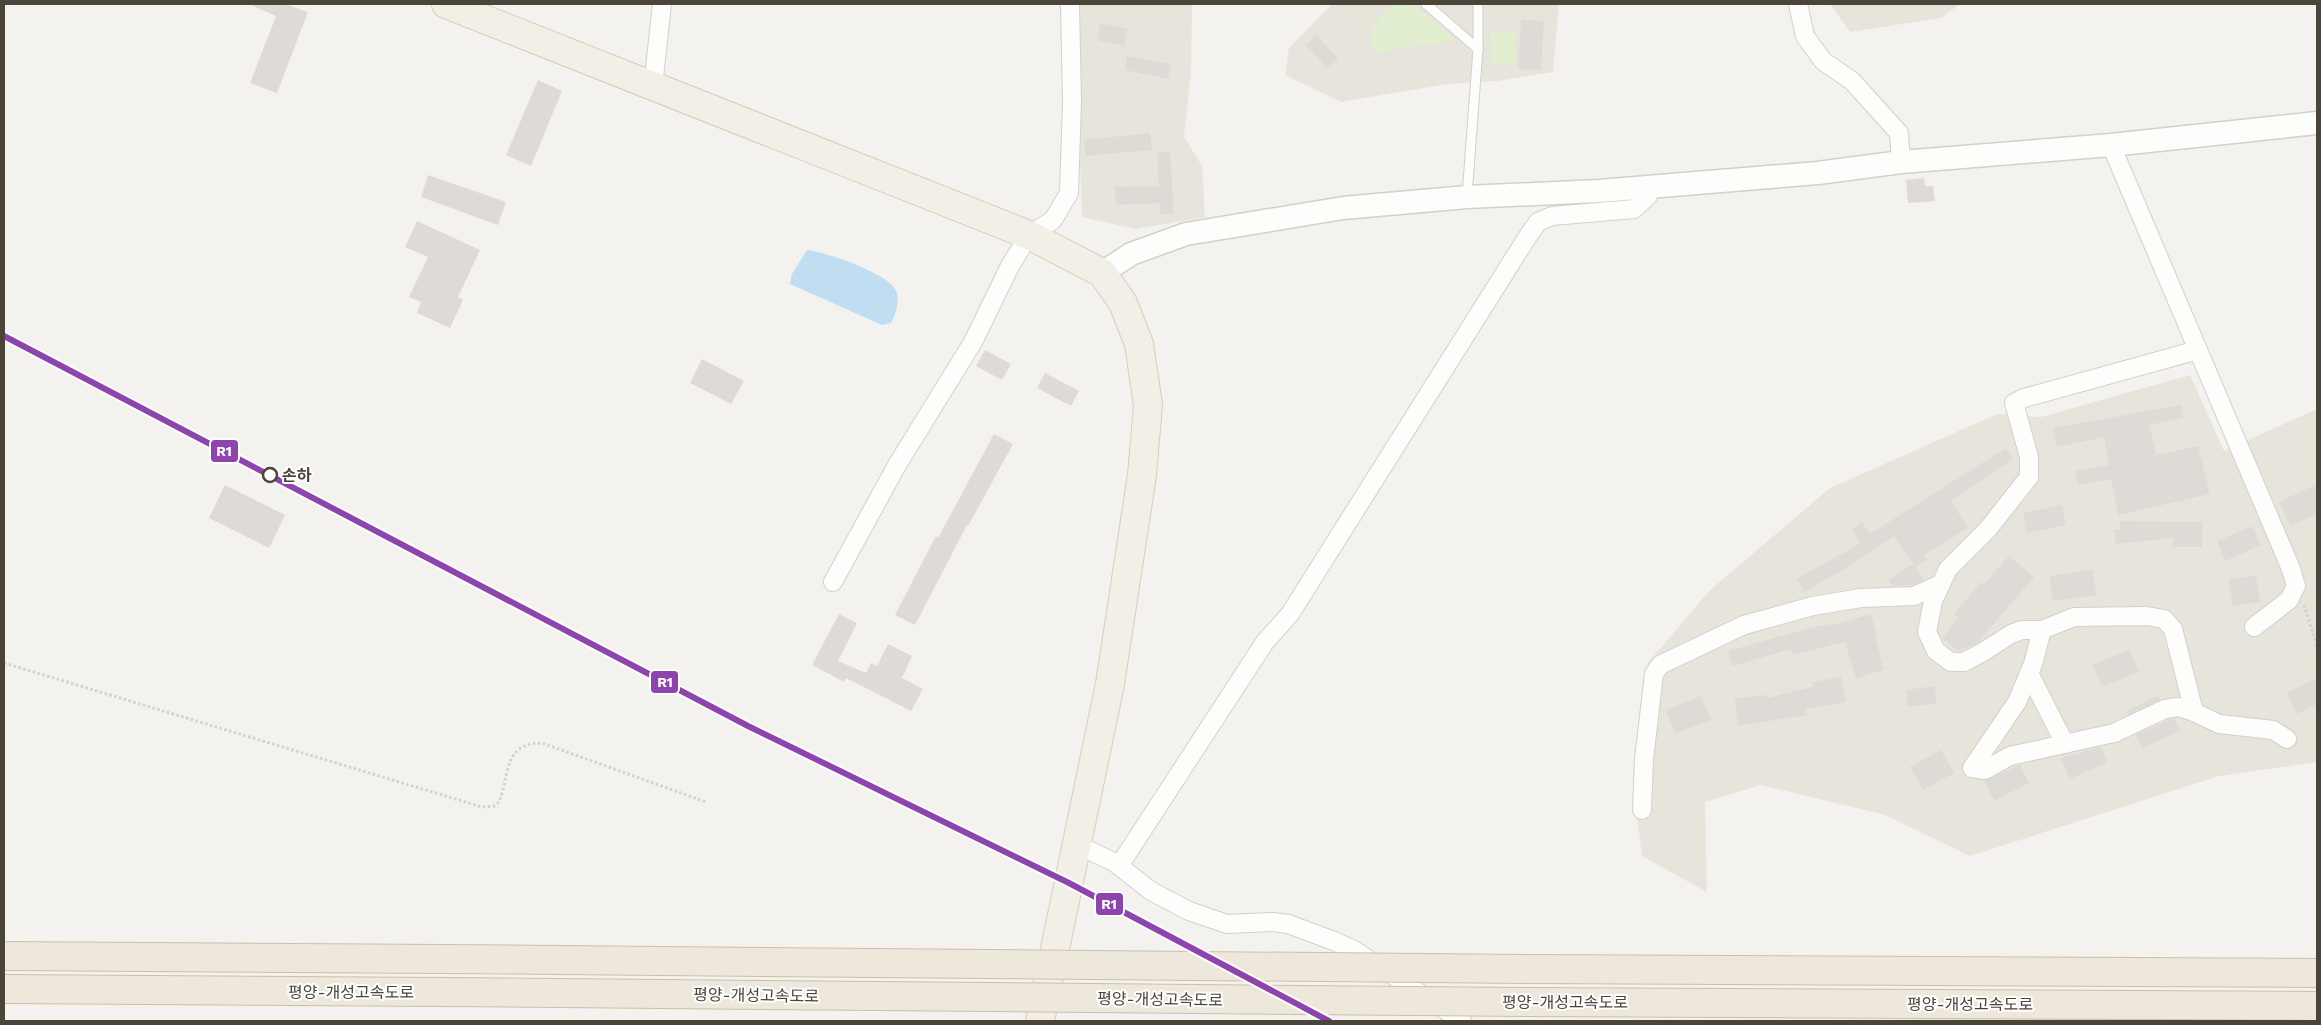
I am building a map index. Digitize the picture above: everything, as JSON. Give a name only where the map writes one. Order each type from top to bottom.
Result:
[{"type":"highway","name":"평양-개성고속도로","points":[[4,956],[1528,969],[2317,973]]},
{"type":"highway","name":"평양-개성고속도로","points":[[4,989],[1527,1002],[2317,1006]]},
{"type":"main road","points":[[446,4],[487,12],[653,86],[1029,235],[1102,273],[1123,303],[1139,344],[1148,405],[1142,475],[1110,684],[1040,1021]]},
{"type":"street","points":[[653,86],[662,4]]},
{"type":"street","points":[[832,582],[896,465],[973,342],[1010,266],[1029,235],[1053,220],[1069,193],[1072,102],[1070,4]]},
{"type":"street","points":[[1798,4],[1805,36],[1823,61],[1852,81],[1898,133],[1901,162]]},
{"type":"street","points":[[1102,273],[1131,254],[1186,234],[1343,208],[1466,196],[1650,187],[1818,173],[1901,162],[2111,144],[2317,123]]},
{"type":"street","points":[[2111,144],[2292,569],[2296,586],[2289,600],[2254,627]]},
{"type":"street","points":[[1119,866],[1264,642],[1290,614],[1538,222],[1552,216],[1568,213],[1634,210],[1648,196],[1650,187]]},
{"type":"street","points":[[2194,712],[2173,629],[2164,620],[2147,616],[2074,617],[2042,630],[2022,630],[2011,634],[1984,652],[1964,662],[1951,662],[1936,651],[1927,632],[1933,601],[1948,569],[1988,529],[2029,477],[2029,457],[2014,403],[2024,398],[2198,350]]},
{"type":"street","points":[[1642,810],[1644,759],[1654,674],[1660,665],[1744,625],[1813,606],[1861,598],[1914,596],[1941,584]]},
{"type":"street","points":[[2042,630],[2029,674],[2017,702],[1972,768],[1986,770],[2010,756],[2114,733],[2165,709],[2178,707],[2194,712],[2219,724],[2273,730],[2287,739]]},
{"type":"street","points":[[2029,674],[2065,744]]},
{"type":"street","points":[[1077,845],[1119,866],[1151,891],[1189,911],[1227,924],[1273,922],[1288,924],[1334,940],[1354,950],[1462,1021]]},
{"type":"lane","points":[[1426,4],[1478,49]]},
{"type":"lane","points":[[1466,196],[1478,49],[1478,4]]},
{"type":"path","points":[[2306,609],[2317,646]]},
{"type":"path","points":[[4,663],[482,807],[494,806],[499,802],[512,756],[517,749],[521,745],[536,742],[542,742],[706,802]]},
{"type":"shaded area","points":[[1075,4],[1192,4],[1191,72],[1184,137],[1202,166],[1205,217],[1136,229],[1082,217]]},
{"type":"shaded area","points":[[1332,4],[1559,4],[1553,72],[1497,81],[1447,84],[1341,102],[1285,75],[1289,48]]},
{"type":"shaded area","points":[[1830,4],[1960,4],[1941,18],[1850,32]]},
{"type":"shaded area","points":[[2190,375],[2224,451],[2317,409],[2317,762],[2219,776],[1970,856],[1885,815],[1761,785],[1705,802],[1707,892],[1642,856],[1634,792],[1648,663],[1709,591],[1830,488],[1997,414],[2041,417]]},
{"type":"green space","points":[[1398,4],[1414,4],[1455,40],[1377,52],[1372,43],[1371,30],[1384,11]]},
{"type":"green space","points":[[1490,33],[1515,33],[1515,64],[1490,64]]},
{"type":"green space","points":[[2317,1018],[2317,1021],[1481,1021]]},
{"type":"water","points":[[807,250],[855,264],[880,276],[889,283],[895,289],[898,297],[896,311],[891,323],[882,325],[790,284],[792,274]]},
{"type":"building","points":[[249,4],[285,4],[308,12],[277,93],[250,83],[276,16]]},
{"type":"building","points":[[1521,20],[1544,21],[1541,70],[1518,69]]},
{"type":"building","points":[[1100,23],[1128,29],[1124,46],[1097,40]]},
{"type":"building","points":[[1317,35],[1338,59],[1327,68],[1306,45]]},
{"type":"building","points":[[1127,56],[1171,64],[1168,79],[1125,70]]},
{"type":"building","points":[[538,80],[562,91],[531,166],[506,155]]},
{"type":"building","points":[[1150,133],[1152,150],[1085,156],[1084,140]]},
{"type":"building","points":[[1170,152],[1174,214],[1160,214],[1160,203],[1116,205],[1115,187],[1159,186],[1157,153]]},
{"type":"building","points":[[428,175],[506,202],[498,225],[421,197]]},
{"type":"building","points":[[1924,178],[1925,186],[1933,186],[1935,201],[1908,203],[1906,180]]},
{"type":"building","points":[[417,221],[480,250],[458,297],[463,300],[450,328],[417,313],[421,302],[409,297],[428,257],[405,247]]},
{"type":"building","points":[[985,350],[1011,364],[1002,380],[976,366]]},
{"type":"building","points":[[702,359],[744,381],[731,404],[690,383]]},
{"type":"building","points":[[1045,373],[1079,391],[1071,406],[1037,388]]},
{"type":"building","points":[[2181,405],[2184,418],[2149,425],[2156,455],[2198,446],[2210,494],[2118,515],[2111,479],[2078,485],[2075,471],[2109,465],[2104,437],[2057,447],[2053,428]]},
{"type":"building","points":[[994,434],[1013,444],[967,525],[915,625],[895,615],[936,536],[938,538]]},
{"type":"building","points":[[2006,448],[2013,459],[1951,501],[1968,528],[1924,555],[1927,559],[1916,567],[1894,536],[1846,568],[1804,592],[1797,579],[1861,543],[1852,530],[1862,522],[1870,534]]},
{"type":"building","points":[[2317,484],[2317,513],[2290,526],[2279,502]]},
{"type":"building","points":[[225,485],[285,515],[269,548],[209,518]]},
{"type":"building","points":[[2062,505],[2066,525],[2027,533],[2023,513]]},
{"type":"building","points":[[2119,521],[2202,522],[2202,547],[2173,547],[2173,538],[2116,544],[2114,529],[2121,529]]},
{"type":"building","points":[[2252,526],[2261,545],[2225,561],[2217,541]]},
{"type":"building","points":[[2009,556],[2034,577],[1976,644],[1959,651],[1942,638],[1959,618],[1954,614],[1981,582],[1984,584]]},
{"type":"building","points":[[1913,564],[1924,579],[1912,585],[1893,586],[1889,580]]},
{"type":"building","points":[[2092,570],[2096,595],[2053,601],[2049,576]]},
{"type":"building","points":[[2256,576],[2260,602],[2233,606],[2229,579]]},
{"type":"building","points":[[839,614],[857,623],[838,661],[866,673],[871,663],[877,666],[888,644],[912,656],[902,678],[923,689],[911,711],[846,678],[844,682],[812,665]]},
{"type":"building","points":[[1871,614],[1884,670],[1856,678],[1845,642],[1793,655],[1791,649],[1732,666],[1728,651],[1806,629],[1828,624],[1829,626]]},
{"type":"building","points":[[2129,650],[2139,672],[2102,687],[2093,665]]},
{"type":"building","points":[[1841,677],[1846,702],[1806,709],[1807,715],[1738,726],[1735,698],[1766,695],[1767,698],[1813,687],[1812,682]]},
{"type":"building","points":[[2317,678],[2317,704],[2297,714],[2287,693]]},
{"type":"building","points":[[1934,686],[1937,703],[1908,707],[1906,690]]},
{"type":"building","points":[[1701,696],[1711,720],[1675,734],[1666,710]]},
{"type":"building","points":[[2158,696],[2160,700],[2128,715],[2126,711]]},
{"type":"building","points":[[2174,718],[2180,731],[2142,748],[2136,734]]},
{"type":"building","points":[[2101,747],[2107,762],[2070,779],[2061,758]]},
{"type":"building","points":[[1941,750],[1954,773],[1923,790],[1910,767]]},
{"type":"building","points":[[2020,765],[2029,783],[1994,801],[1984,781]]},
{"type":"transit line","name":"R1","points":[[4,336],[748,726],[1069,883],[1329,1021]]},
{"type":"place","name":"손하","points":[[270,475]]}]
